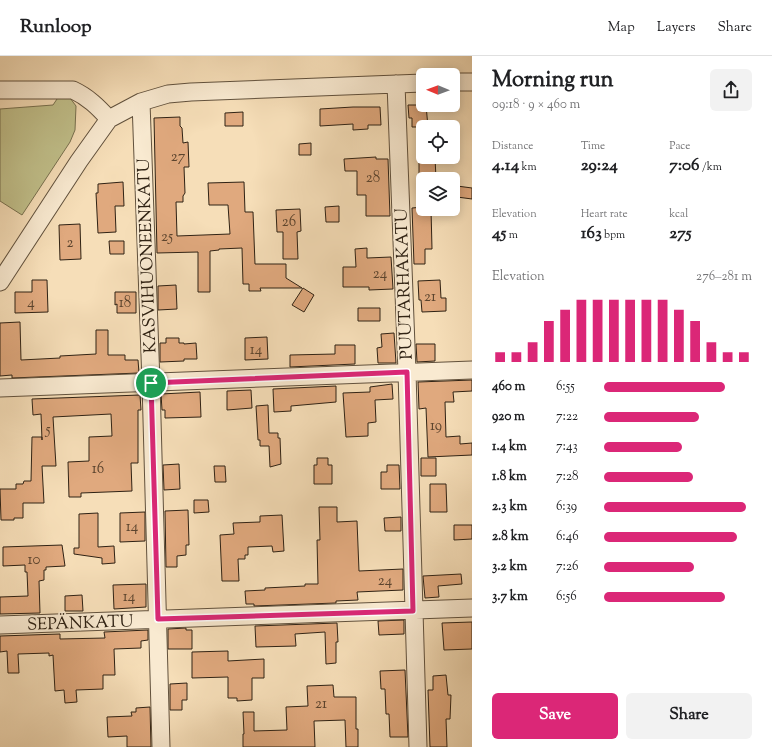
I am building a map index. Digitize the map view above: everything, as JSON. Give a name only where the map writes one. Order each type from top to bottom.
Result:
[{"type":"street","points":[[460,82],[472,82]]},
{"type":"street","points":[[0,282],[108,119],[141,102],[168,94],[191,92],[416,83]]},
{"type":"street","name":"PUUTARHAKATU","points":[[396,84],[407,372],[418,747]]},
{"type":"street","points":[[0,90],[74,90],[100,108],[108,119]]},
{"type":"street","name":"KASVIHUONEENKATU","points":[[141,102],[151,383],[161,747]]},
{"type":"street","points":[[0,388],[472,370]]},
{"type":"street","name":"SEPÄNKATU","points":[[0,625],[472,608]]},
{"type":"shaded area","points":[[59,96],[70,98],[76,106],[75,130],[70,142],[22,215],[0,201],[0,109],[53,105]]},
{"type":"building","points":[[408,105],[416,105],[416,112],[427,112],[427,120],[416,120],[416,127],[412,127],[412,118],[409,118]]},
{"type":"building","points":[[380,107],[381,125],[368,125],[368,129],[353,130],[353,124],[320,126],[320,109]]},
{"type":"building","points":[[243,112],[243,126],[225,126],[225,113]]},
{"type":"building","points":[[180,117],[183,143],[188,142],[189,167],[184,167],[185,193],[183,196],[183,202],[176,202],[177,236],[230,234],[228,205],[209,205],[208,183],[244,182],[245,212],[253,212],[255,264],[286,264],[286,278],[302,288],[260,288],[261,291],[249,291],[249,284],[243,284],[242,248],[210,251],[210,292],[198,292],[198,252],[157,253],[154,118]]},
{"type":"building","points":[[311,143],[311,155],[299,155],[299,144]]},
{"type":"building","points":[[376,157],[376,159],[388,159],[390,216],[366,216],[366,195],[357,195],[357,171],[345,171],[344,159]]},
{"type":"building","points":[[419,164],[435,164],[436,172],[419,172]]},
{"type":"building","points":[[123,182],[124,206],[115,206],[116,232],[98,233],[96,193],[98,193],[98,184]]},
{"type":"building","points":[[460,186],[472,188],[472,199],[460,197]]},
{"type":"building","points":[[339,206],[339,222],[326,222],[325,207]]},
{"type":"building","points":[[412,208],[416,208],[416,216],[431,216],[432,249],[425,249],[425,264],[414,264]]},
{"type":"building","points":[[300,209],[301,231],[297,232],[298,259],[283,259],[283,232],[277,232],[276,210]]},
{"type":"building","points":[[80,224],[81,259],[60,260],[59,225]]},
{"type":"building","points":[[109,241],[124,241],[124,254],[110,254]]},
{"type":"building","points":[[367,248],[367,258],[391,257],[393,289],[369,290],[369,287],[343,287],[343,267],[356,267],[355,249]]},
{"type":"building","points":[[32,280],[47,280],[48,312],[15,313],[15,292],[32,292]]},
{"type":"building","points":[[440,280],[441,298],[446,298],[446,311],[422,312],[421,300],[419,300],[418,281]]},
{"type":"building","points":[[176,285],[177,309],[158,310],[158,286]]},
{"type":"building","points":[[303,288],[314,295],[304,312],[292,305]]},
{"type":"building","points":[[115,292],[136,292],[136,313],[117,313],[117,304],[115,305]]},
{"type":"building","points":[[358,308],[380,308],[380,321],[358,321]]},
{"type":"building","points":[[20,322],[21,360],[96,354],[96,330],[108,330],[108,355],[125,355],[125,360],[138,360],[139,373],[12,378],[12,375],[0,376],[0,323]]},
{"type":"building","points":[[394,333],[396,363],[378,363],[377,348],[382,347],[381,334]]},
{"type":"building","points":[[267,337],[268,359],[245,360],[245,338]]},
{"type":"building","points":[[166,338],[179,338],[179,343],[184,344],[196,343],[197,359],[160,362],[160,343],[166,343]]},
{"type":"building","points":[[416,344],[435,344],[435,361],[417,362]]},
{"type":"building","points":[[335,345],[355,345],[355,364],[290,367],[290,355],[335,354]]},
{"type":"building","points":[[472,380],[472,391],[453,392],[454,402],[445,402],[446,437],[460,436],[460,444],[472,443],[472,455],[428,457],[426,408],[419,409],[418,382]]},
{"type":"building","points":[[392,384],[393,399],[375,400],[376,422],[368,423],[368,436],[346,437],[343,393],[370,392],[370,387]]},
{"type":"building","points":[[336,386],[336,402],[291,406],[291,411],[274,412],[273,389]]},
{"type":"building","points":[[251,390],[252,408],[227,410],[227,391]]},
{"type":"building","points":[[200,392],[201,417],[165,418],[165,410],[162,410],[161,394]]},
{"type":"building","points":[[140,395],[141,410],[138,410],[138,463],[131,463],[132,491],[81,493],[81,497],[69,497],[68,462],[89,461],[89,437],[112,436],[111,414],[53,417],[56,466],[42,466],[44,503],[23,503],[23,518],[1,520],[0,489],[16,489],[16,484],[23,484],[24,481],[31,481],[32,437],[42,437],[41,414],[33,415],[32,399]]},
{"type":"building","points":[[268,405],[269,433],[278,433],[278,438],[280,438],[281,464],[270,467],[269,446],[260,446],[260,440],[258,440],[256,406]]},
{"type":"building","points":[[317,458],[328,458],[328,465],[332,465],[332,484],[314,484],[314,465],[317,465]]},
{"type":"building","points":[[421,458],[436,458],[436,476],[421,476]]},
{"type":"building","points":[[179,464],[180,489],[164,490],[163,465]]},
{"type":"building","points":[[387,465],[399,465],[400,489],[381,489],[381,472],[387,472]]},
{"type":"building","points":[[214,466],[225,466],[226,482],[215,482]]},
{"type":"building","points":[[430,484],[446,484],[447,512],[430,512]]},
{"type":"building","points":[[194,500],[208,500],[209,512],[194,513]]},
{"type":"building","points":[[319,507],[337,507],[337,522],[357,521],[359,571],[403,569],[403,590],[357,592],[358,600],[336,601],[336,603],[254,606],[254,604],[246,604],[245,591],[265,590],[265,588],[305,586],[305,584],[318,584],[317,540],[320,540]]},
{"type":"building","points":[[188,510],[189,545],[186,545],[186,555],[177,556],[177,567],[166,567],[165,511]]},
{"type":"building","points":[[145,512],[145,541],[120,542],[120,513]]},
{"type":"building","points":[[98,513],[98,547],[114,546],[115,563],[102,564],[102,558],[74,554],[74,548],[79,548],[79,514]]},
{"type":"building","points":[[282,515],[284,551],[273,552],[272,546],[248,547],[248,555],[245,555],[245,559],[238,559],[239,581],[222,581],[220,535],[234,534],[233,523],[260,522],[260,516]]},
{"type":"building","points":[[401,517],[401,531],[385,531],[384,518]]},
{"type":"building","points":[[454,525],[472,525],[472,539],[454,540]]},
{"type":"building","points":[[62,545],[65,566],[46,567],[46,570],[44,570],[44,580],[39,581],[40,613],[0,614],[0,597],[28,596],[27,572],[25,572],[25,565],[3,566],[3,547]]},
{"type":"building","points":[[461,574],[462,584],[438,586],[439,597],[425,598],[423,576]]},
{"type":"building","points":[[146,584],[146,607],[114,609],[113,585]]},
{"type":"building","points":[[82,595],[83,611],[65,611],[65,596]]},
{"type":"building","points":[[404,620],[404,634],[379,635],[378,621]]},
{"type":"building","points":[[472,622],[472,649],[444,650],[442,623]]},
{"type":"building","points":[[337,623],[338,642],[336,642],[336,663],[326,664],[325,632],[295,634],[296,646],[256,647],[255,626]]},
{"type":"building","points":[[186,628],[186,630],[192,630],[192,649],[168,649],[168,629]]},
{"type":"building","points":[[148,630],[148,640],[141,641],[141,648],[114,649],[115,675],[103,675],[103,689],[76,690],[77,702],[65,703],[64,690],[55,691],[53,655],[49,656],[49,653],[18,654],[19,673],[8,673],[7,651],[0,652],[0,636],[60,634],[60,639],[105,638],[104,632]]},
{"type":"building","points":[[228,651],[228,661],[264,659],[264,678],[252,678],[252,700],[237,701],[237,698],[228,698],[228,677],[192,678],[192,652]]},
{"type":"building","points":[[405,670],[408,737],[390,737],[389,714],[386,714],[385,689],[381,689],[380,671]]},
{"type":"building","points":[[446,675],[448,695],[451,695],[450,719],[446,719],[447,747],[430,747],[428,690],[433,690],[433,676]]},
{"type":"building","points":[[187,683],[187,700],[182,700],[182,710],[170,710],[170,684]]},
{"type":"building","points":[[333,685],[334,697],[356,697],[356,729],[358,729],[358,747],[346,747],[345,720],[314,721],[315,747],[243,747],[243,712],[254,712],[254,731],[287,730],[286,707],[308,706],[307,686]]},
{"type":"building","points":[[150,707],[151,747],[127,747],[127,736],[108,737],[107,717],[132,716],[131,712],[136,712],[136,708]]},
{"type":"route","points":[[407,372],[413,611],[158,619],[151,383],[407,372]]}]
